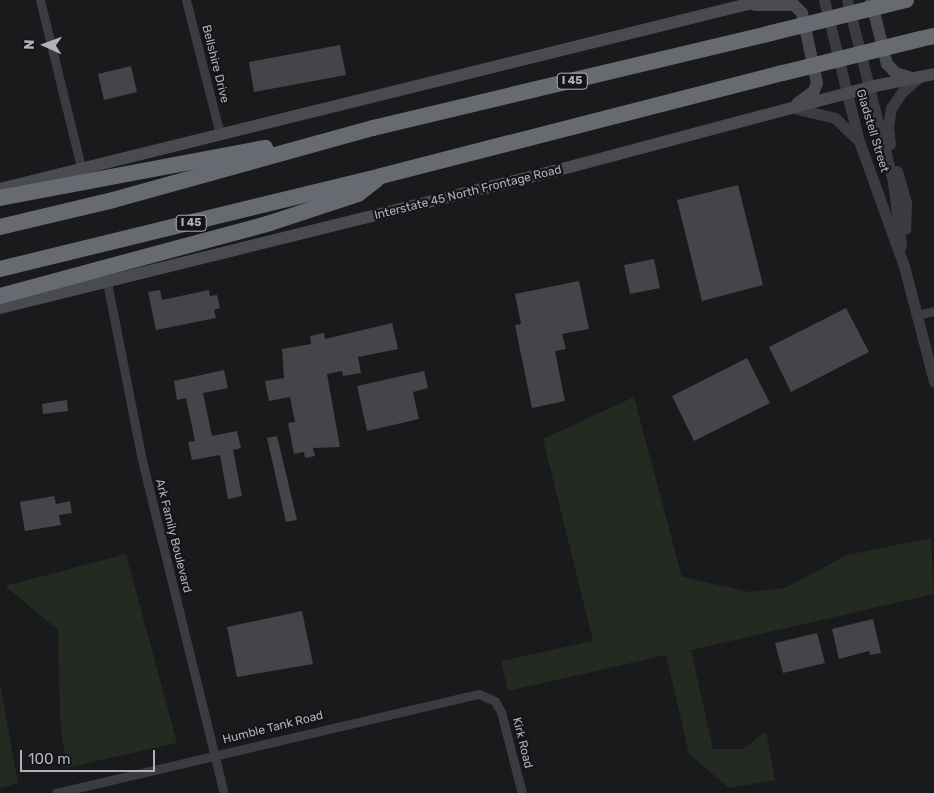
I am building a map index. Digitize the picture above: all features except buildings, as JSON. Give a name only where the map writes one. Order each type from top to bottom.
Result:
[{"type":"highway","name":"I 45","points":[[0,227],[114,200],[373,128],[906,0]]},
{"type":"highway","name":"I 45","points":[[0,270],[382,176],[783,72],[927,37]]},
{"type":"highway","points":[[0,198],[373,128]]},
{"type":"highway","points":[[0,296],[270,224],[358,194],[382,176]]},
{"type":"main road","points":[[0,189],[81,167],[764,0]]},
{"type":"main road","points":[[871,0],[888,64],[896,74],[916,78]]},
{"type":"main road","points":[[743,5],[794,5],[802,13],[817,83],[814,92],[794,108]]},
{"type":"main road","name":"Interstate 45 North Frontage Road","points":[[0,308],[794,108],[870,87],[934,74]]},
{"type":"street","points":[[40,0],[81,167]]},
{"type":"street","name":"Bellshire Drive","points":[[186,0],[220,134]]},
{"type":"street","name":"Gladstell Street","points":[[824,0],[859,141],[904,266],[934,381]]},
{"type":"street","name":"Gladstell Street","points":[[847,0],[893,182],[904,266]]},
{"type":"street","points":[[904,266],[906,203],[889,140],[888,116],[895,100],[916,78]]},
{"type":"street","points":[[794,108],[835,118],[859,141]]},
{"type":"street","name":"Ark Family Boulevard","points":[[108,282],[141,456],[224,793]]},
{"type":"street","points":[[917,315],[934,311]]},
{"type":"street","name":"Humble Tank Road","points":[[56,793],[466,695],[488,696],[495,700]]},
{"type":"street","name":"Kirk Road","points":[[495,700],[504,721],[522,793]]},
{"type":"shaded area","points":[[634,397],[682,577],[750,592],[785,588],[847,555],[931,538],[934,594],[691,650],[713,749],[743,749],[766,731],[775,780],[729,788],[689,754],[666,655],[508,691],[501,661],[593,641],[543,439]]},
{"type":"shaded area","points":[[126,554],[177,743],[66,768],[60,718],[58,630],[5,586]]},
{"type":"shaded area","points":[[0,683],[18,783],[0,788]]}]
